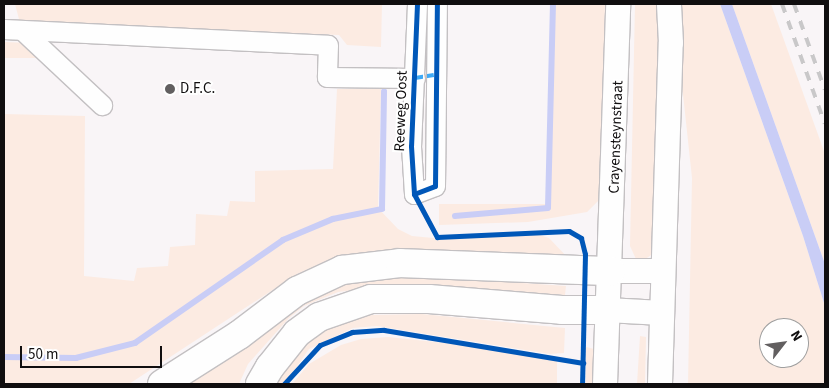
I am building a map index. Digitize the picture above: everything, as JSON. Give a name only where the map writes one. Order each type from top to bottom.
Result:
[{"type":"highway","points":[[162,384],[238,334],[297,291],[342,270],[400,263],[612,271]]},
{"type":"highway","points":[[260,384],[270,367],[297,333],[319,317],[371,299],[429,299],[562,310],[607,310]]},
{"type":"main road","name":"Crayensteynstraat","points":[[605,384],[607,310],[612,271],[618,4]]},
{"type":"main road","points":[[660,384],[671,43],[668,4]]},
{"type":"main road","points":[[612,271],[663,271]]},
{"type":"main road","points":[[607,310],[662,313]]},
{"type":"street","name":"Reeweg Oost","points":[[417,4],[411,146],[414,194],[435,186],[437,4]]},
{"type":"street","points":[[13,29],[328,45],[327,77],[415,78]]},
{"type":"street","points":[[13,29],[102,105]]},
{"type":"shaded area","points":[[15,4],[382,4],[381,47],[347,45],[339,35],[20,23]]},
{"type":"shaded area","points":[[554,4],[605,4],[601,198],[587,212],[528,222],[439,225],[439,204],[550,204]]},
{"type":"shaded area","points":[[635,4],[659,4],[660,12],[654,253],[644,260],[636,259],[630,246]]},
{"type":"shaded area","points":[[680,4],[720,4],[803,236],[825,306],[825,384],[688,384],[692,178],[682,85]]},
{"type":"shaded area","points":[[732,4],[771,4],[825,154],[825,264]]},
{"type":"shaded area","points":[[4,42],[30,43],[46,58],[4,58]]},
{"type":"shaded area","points":[[337,89],[381,89],[378,208],[398,229],[412,236],[444,239],[534,233],[549,238],[569,259],[387,251],[335,257],[297,274],[129,384],[4,384],[4,114],[85,116],[84,276],[134,281],[137,268],[168,266],[170,247],[195,245],[196,214],[227,216],[230,201],[255,202],[255,171],[333,169]]},
{"type":"shaded area","points":[[382,273],[566,286],[565,295],[402,284],[338,292],[304,306],[289,318],[248,364],[239,384],[179,384],[333,284]]},
{"type":"shaded area","points":[[422,314],[565,328],[564,353],[550,354],[377,326],[353,328],[309,349],[285,384],[273,384],[278,372],[311,338],[329,327],[372,315]]},
{"type":"shaded area","points":[[640,336],[646,337],[645,384],[637,384]]},
{"type":"shaded area","points":[[388,337],[473,346],[557,361],[557,384],[292,384],[309,364],[341,345],[361,339]]},
{"type":"shaded area","points":[[586,347],[598,350],[595,384],[586,384]]},
{"type":"water","points":[[720,4],[732,4],[825,264],[825,306],[803,236]]},
{"type":"waterway","points":[[455,216],[548,208],[553,4]]},
{"type":"waterway","points":[[4,357],[76,358],[135,343],[283,240],[333,219],[382,209],[384,92]]},
{"type":"railway","points":[[782,4],[825,124]]},
{"type":"railway","points":[[794,4],[825,90]]},
{"type":"marked path","points":[[415,78],[434,75]]},
{"type":"cycle path","points":[[417,4],[411,146],[414,194],[437,237],[569,231],[581,238],[585,254],[582,384]]},
{"type":"cycle path","points":[[414,194],[435,186],[437,4]]},
{"type":"cycle path","points":[[284,384],[320,345],[352,332],[384,330],[583,363]]},
{"type":"place","name":"D.F.C.","points":[[170,89]]}]
